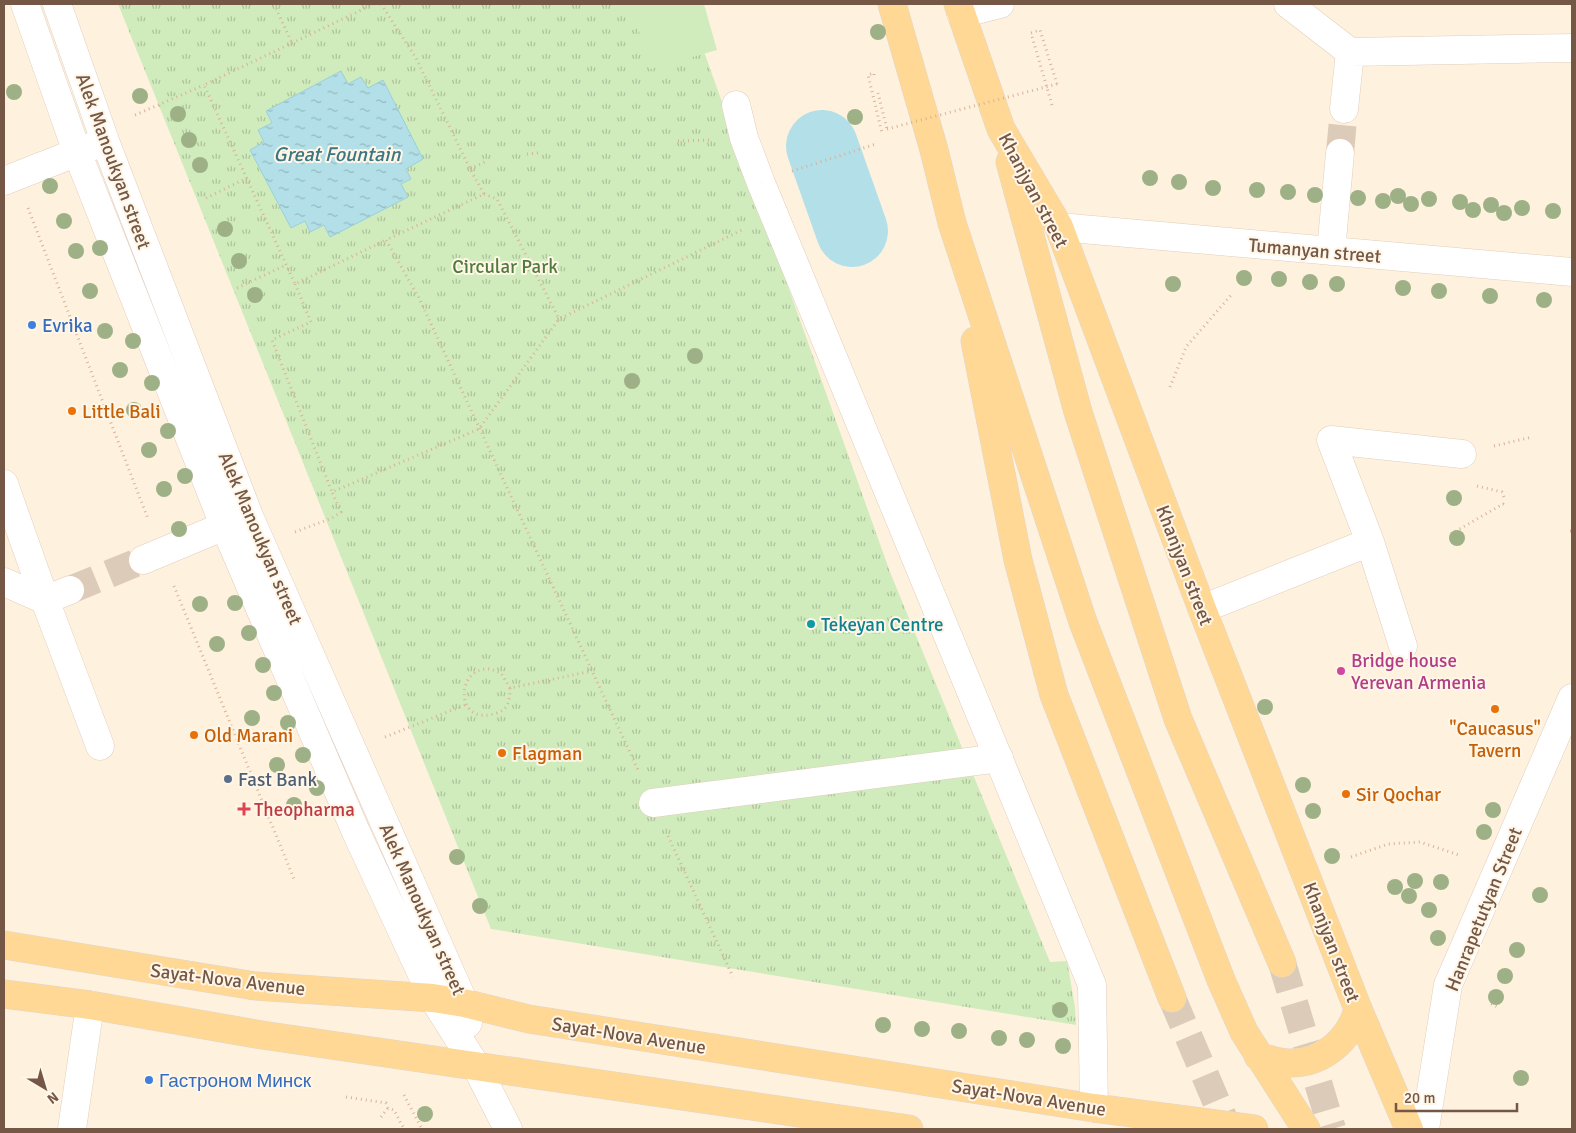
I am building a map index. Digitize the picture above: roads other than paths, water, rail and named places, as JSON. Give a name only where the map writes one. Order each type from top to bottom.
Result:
[{"type":"main road","points":[[892,4],[934,150],[952,223],[1018,560],[1054,695],[1172,998]]},
{"type":"main road","name":"Khanjyan street","points":[[960,9],[1001,129],[1059,227],[1202,609],[1358,1009],[1409,1129]]},
{"type":"main road","points":[[1001,129],[1078,412],[1178,719],[1282,963]]},
{"type":"main road","points":[[952,223],[1083,622],[1221,980],[1244,1032],[1306,1129]]},
{"type":"main road","name":"Sayat-Nova Avenue","points":[[4,945],[255,986],[433,998],[464,1003],[529,1019],[1094,1108],[1254,1129]]},
{"type":"main road","points":[[4,994],[90,1005],[262,1035],[909,1129]]},
{"type":"main road","points":[[1258,1056],[1276,1062],[1302,1062],[1331,1050],[1348,1033],[1355,1021],[1358,1009]]},
{"type":"street","name":"Alek Manoukyan street","points":[[26,4],[77,152],[224,526],[352,823],[433,998],[476,1066]]},
{"type":"street","name":"Alek Manoukyan street","points":[[57,4],[105,141],[249,516],[464,1003],[476,1066]]},
{"type":"street","points":[[960,9],[1000,4]]},
{"type":"street","points":[[1288,4],[1350,52],[1572,48]]},
{"type":"street","points":[[1344,109],[1350,52]]},
{"type":"street","points":[[736,104],[744,138],[774,214],[1092,986],[1094,1108]]},
{"type":"street","points":[[10,179],[48,162],[105,141]]},
{"type":"street","points":[[1331,251],[1340,153]]},
{"type":"street","name":"Tumanyan street","points":[[1059,227],[1572,272]]},
{"type":"street","points":[[1404,646],[1370,542],[1332,440],[1462,454]]},
{"type":"street","points":[[4,484],[100,746]]},
{"type":"street","points":[[152,557],[249,516]]},
{"type":"street","points":[[1202,609],[1370,542]]},
{"type":"street","points":[[4,582],[45,600],[70,590]]},
{"type":"street","name":"Hanrapetutyan Street","points":[[1425,1129],[1448,985],[1572,698]]},
{"type":"street","points":[[653,803],[999,758]]},
{"type":"street","points":[[72,1129],[90,1005]]},
{"type":"street","points":[[476,1066],[508,1129]]},
{"type":"water","name":"Great Fountain","points":[[341,71],[348,84],[361,77],[368,88],[383,80],[423,159],[406,169],[411,179],[401,184],[408,197],[330,237],[324,225],[310,232],[305,221],[291,228],[250,150],[264,142],[258,130],[272,123],[266,111]]},
{"type":"waterway","points":[[822,146],[852,231]]},
{"type":"tunnel","points":[[1340,153],[1344,109]]},
{"type":"tunnel","points":[[70,590],[143,560]]},
{"type":"tunnel","points":[[1282,963],[1332,1129]]},
{"type":"tunnel","points":[[1172,998],[1228,1129]]},
{"type":"place","name":"Evrika","points":[[32,325]]},
{"type":"place","name":"Little Bali","points":[[72,411]]},
{"type":"place","name":"Tekeyan Centre","points":[[811,624]]},
{"type":"place","name":"Bridge house Yerevan Armenia","points":[[1341,671]]},
{"type":"place","name":"\"Caucasus\" Tavern","points":[[1495,709]]},
{"type":"place","name":"Old Marani","points":[[194,735]]},
{"type":"place","name":"Flagman","points":[[502,753]]},
{"type":"place","name":"Fast Bank","points":[[228,779]]},
{"type":"place","name":"Sir Qochar","points":[[1346,794]]},
{"type":"place","name":"Theopharma","points":[[244,809]]},
{"type":"place","name":"Гастроном Минск","points":[[149,1080]]},
{"type":"park label","name":"Circular Park","points":[[505,266]]}]
